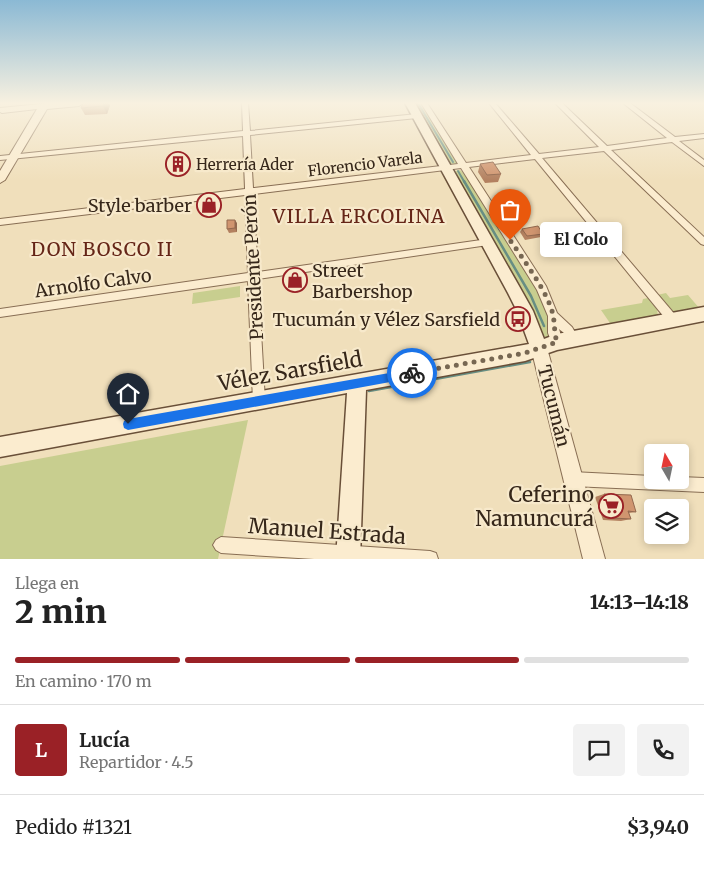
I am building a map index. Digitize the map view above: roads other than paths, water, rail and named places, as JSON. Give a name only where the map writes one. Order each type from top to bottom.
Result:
[{"type":"main road","name":"Tucumán","points":[[424,129],[525,310],[539,348]]},
{"type":"main road","name":"Vélez Sarsfield","points":[[0,447],[525,353],[565,341],[704,314]]},
{"type":"main road","points":[[349,556],[357,383]]},
{"type":"street","points":[[0,180],[30,129]]},
{"type":"street","points":[[0,158],[278,129]]},
{"type":"street","name":"Tucumán","points":[[441,129],[542,289],[554,316],[568,330],[565,341],[554,333],[554,316]]},
{"type":"street","points":[[513,129],[673,320]]},
{"type":"street","points":[[585,129],[704,242]]},
{"type":"street","points":[[659,129],[704,164]]},
{"type":"street","name":"Presidente Perón","points":[[247,132],[260,401]]},
{"type":"street","name":"Florencio Varela","points":[[0,222],[704,136]]},
{"type":"street","name":"Arnolfo Calvo","points":[[0,313],[488,242]]},
{"type":"street","name":"Tucumán","points":[[539,348],[594,559]]},
{"type":"street","points":[[572,479],[704,485]]},
{"type":"street","name":"Manuel Estrada","points":[[221,545],[349,556],[430,559]]},
{"type":"waterway","points":[[433,129],[453,162]]},
{"type":"waterway","points":[[458,171],[465,183]]},
{"type":"waterway","points":[[464,181],[531,296],[544,326]]},
{"type":"waterway","points":[[369,391],[530,362]]},
{"type":"place","name":"Herrería Ader","points":[[178,164]]},
{"type":"place","name":"Style barber","points":[[209,205]]},
{"type":"place","name":"El Colo","points":[[510,240]]},
{"type":"place","name":"Street Barbershop","points":[[295,280]]},
{"type":"place","name":"Tucumán y Vélez Sarsfield","points":[[518,319]]},
{"type":"place","name":"Ceferino Namuncurá","points":[[611,506]]},
{"type":"district","name":"VILLA ERCOLINA","points":[[359,216]]},
{"type":"district","name":"DON BOSCO II","points":[[102,249]]}]
